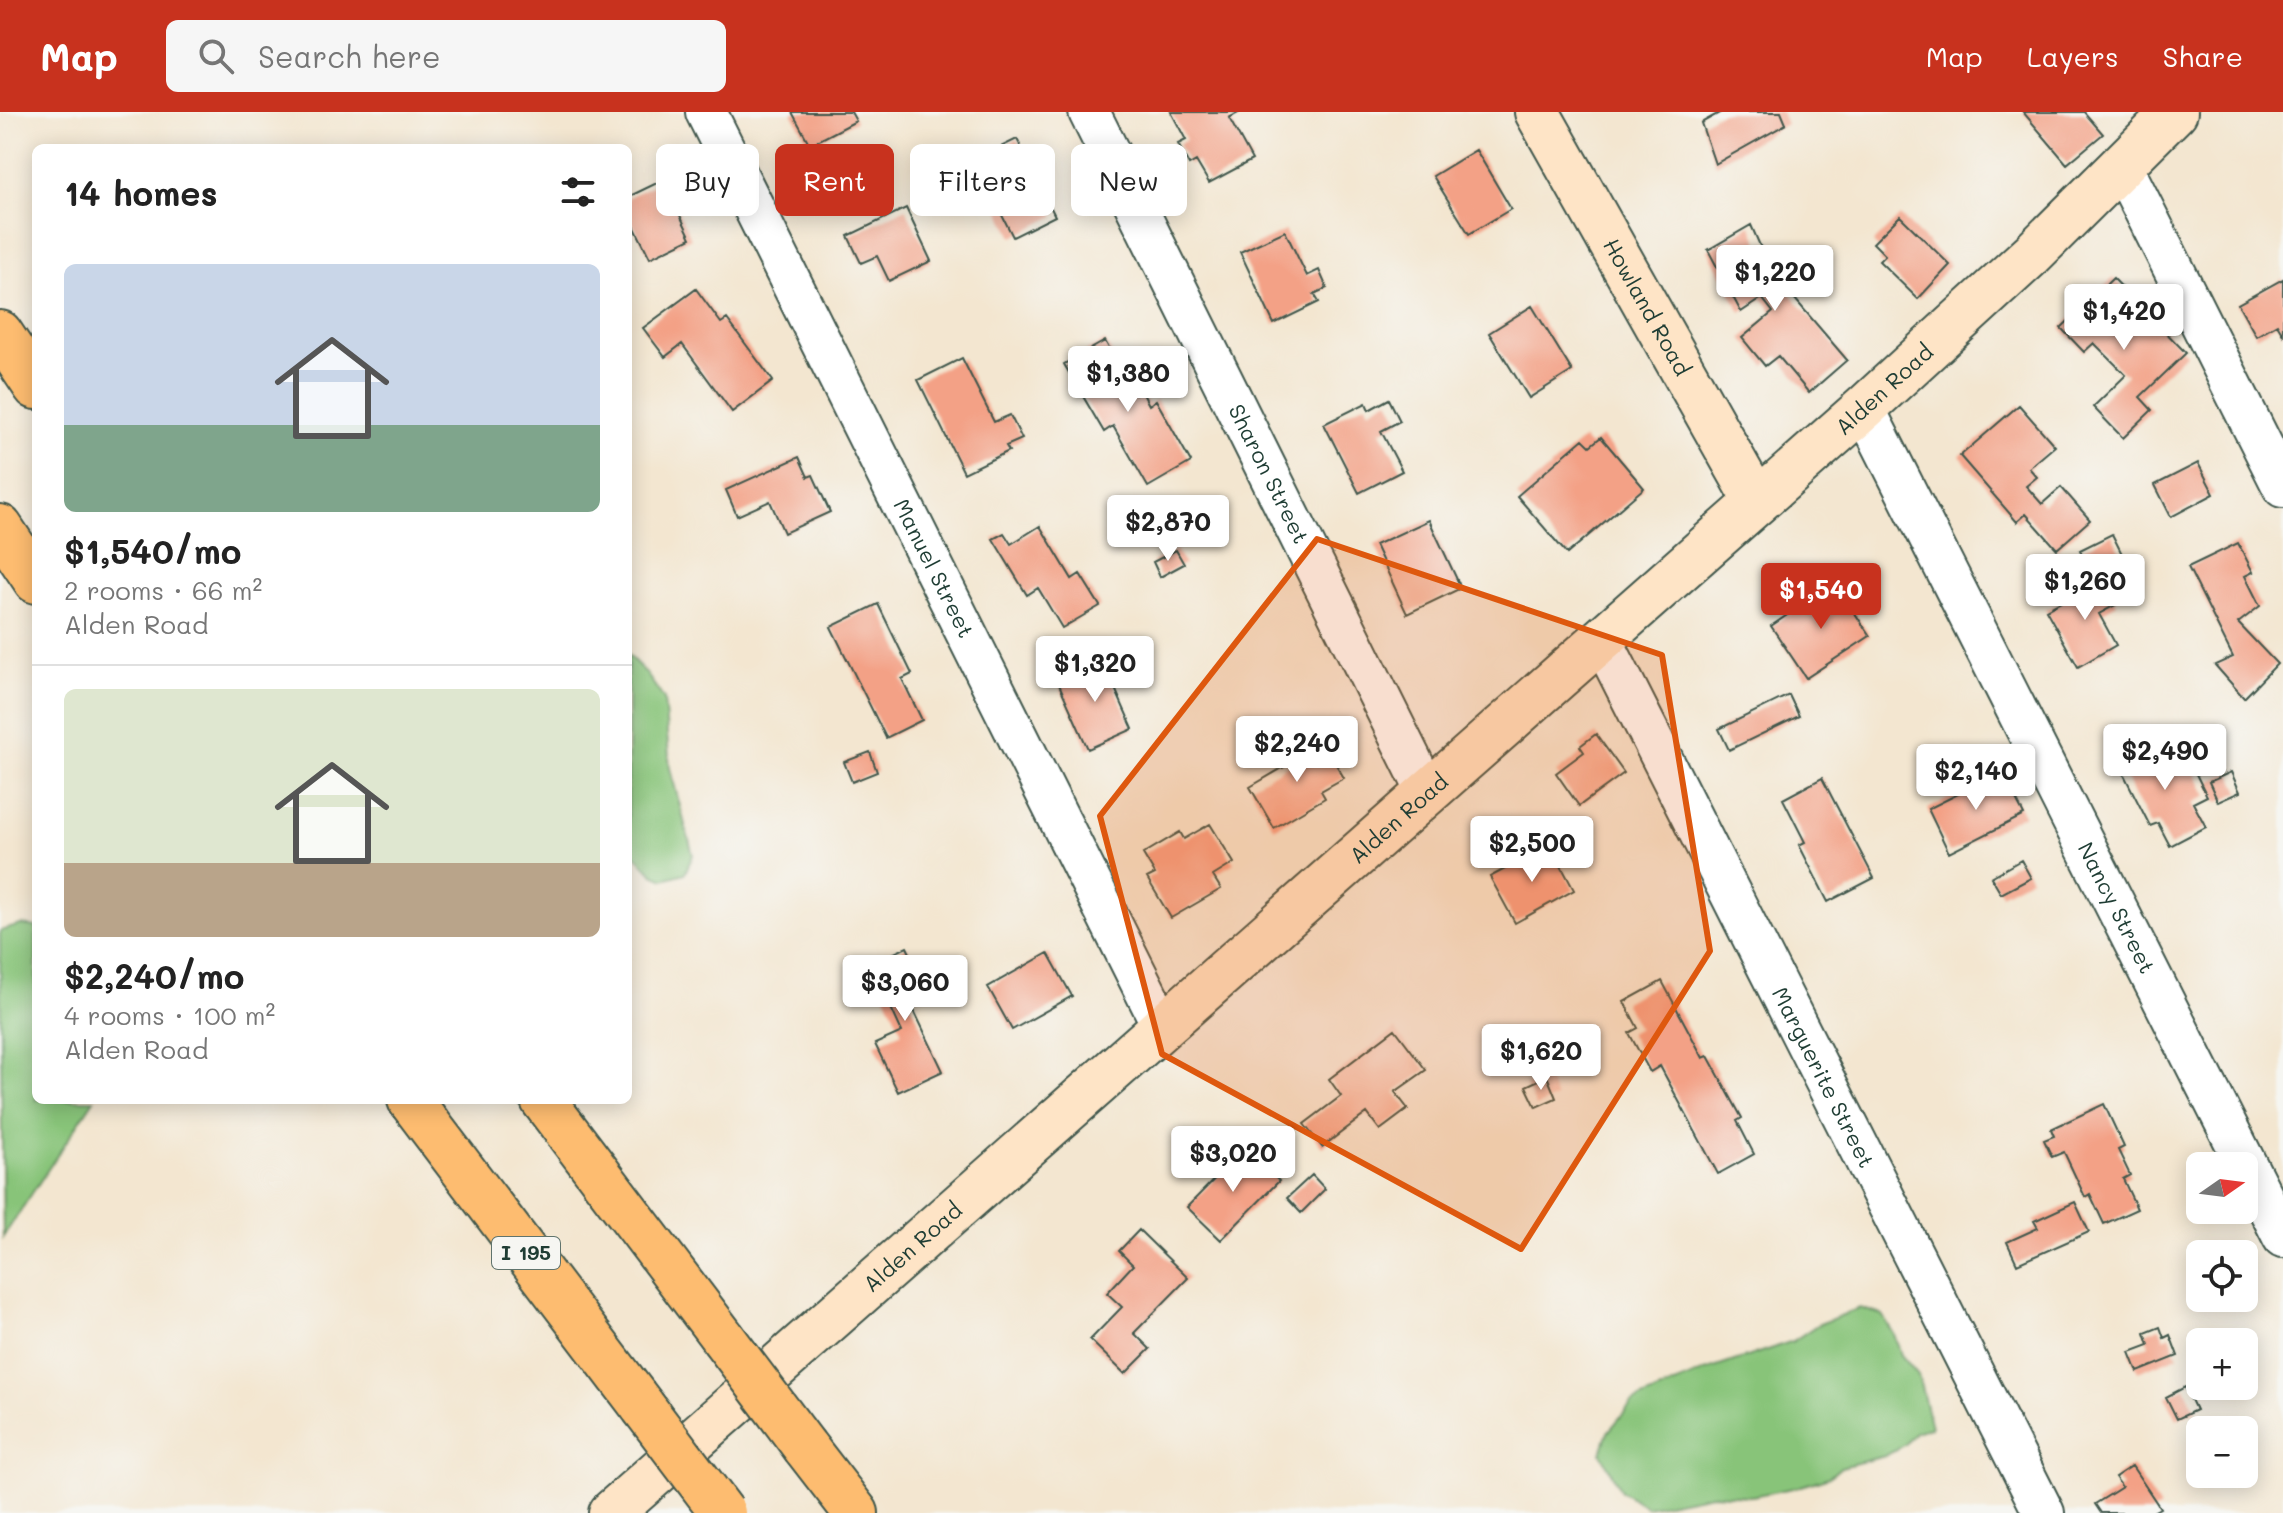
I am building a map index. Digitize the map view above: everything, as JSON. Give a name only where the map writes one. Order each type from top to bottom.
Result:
[{"type":"highway","points":[[0,333],[32,381]]},
{"type":"highway","points":[[0,527],[32,575]]},
{"type":"highway","name":"I 195","points":[[413,1104],[723,1513]]},
{"type":"highway","points":[[546,1104],[856,1513]]},
{"type":"main road","name":"Howland Road","points":[[1537,112],[1757,502]]},
{"type":"main road","name":"Alden Road","points":[[611,1513],[1427,792],[1603,642],[1864,408],[2122,166],[2175,112]]},
{"type":"street","name":"Manuel Street","points":[[706,112],[1162,1025]]},
{"type":"street","name":"Sharon Street","points":[[1089,112],[1427,792]]},
{"type":"street","points":[[2122,166],[2283,487]]},
{"type":"street","name":"Nancy Street","points":[[1864,408],[2283,1237]]},
{"type":"street","name":"Marguerite Street","points":[[1603,642],[2044,1513]]},
{"type":"highlighted area","points":[[1317,539],[1662,655],[1710,951],[1521,1249],[1162,1054],[1100,816]]},
{"type":"green space","points":[[632,659],[664,699],[670,768],[693,855],[685,873],[664,879],[653,874],[632,851]]},
{"type":"green space","points":[[21,925],[32,926],[32,1104],[91,1104],[3,1237],[0,931]]},
{"type":"green space","points":[[1860,1308],[1882,1315],[1894,1334],[1901,1355],[1918,1375],[1931,1427],[1915,1432],[1906,1444],[1885,1456],[1841,1467],[1829,1477],[1798,1487],[1752,1496],[1711,1494],[1647,1507],[1621,1491],[1601,1453],[1608,1432],[1633,1402],[1705,1371],[1793,1341],[1817,1325]]},
{"type":"building","points":[[792,112],[851,112],[856,121],[809,144]]},
{"type":"building","points":[[1171,112],[1240,112],[1229,118],[1252,160],[1209,183],[1196,161],[1189,165],[1187,144],[1178,144],[1186,140]]},
{"type":"building","points":[[1721,112],[1781,112],[1786,124],[1715,164],[1701,123]]},
{"type":"building","points":[[2023,112],[2084,112],[2103,134],[2067,164]]},
{"type":"building","points":[[1476,150],[1511,209],[1469,234],[1433,176]]},
{"type":"building","points":[[656,183],[656,216],[680,216],[691,238],[650,258],[632,222],[632,195]]},
{"type":"building","points":[[906,208],[931,261],[889,281],[877,256],[861,263],[848,236]]},
{"type":"building","points":[[1002,216],[1055,216],[1013,237]]},
{"type":"building","points":[[1900,216],[1950,265],[1918,299],[1879,261],[1885,255],[1873,243]]},
{"type":"building","points":[[1751,225],[1771,271],[1847,360],[1809,393],[1778,356],[1765,366],[1742,338],[1773,312],[1762,298],[1741,312],[1708,250]]},
{"type":"building","points":[[1285,231],[1307,276],[1319,270],[1327,288],[1314,294],[1319,302],[1274,324],[1240,252]]},
{"type":"building","points":[[2113,278],[2186,353],[2140,397],[2152,410],[2123,438],[2093,407],[2126,375],[2094,343],[2084,352],[2061,328]]},
{"type":"building","points":[[2283,279],[2283,334],[2277,324],[2256,336],[2238,304]]},
{"type":"building","points":[[696,289],[721,323],[727,319],[773,381],[732,412],[682,344],[665,357],[643,328]]},
{"type":"building","points":[[1532,306],[1572,371],[1529,398],[1489,333]]},
{"type":"building","points":[[1105,341],[1135,394],[1141,390],[1149,405],[1156,400],[1191,462],[1148,487],[1113,426],[1104,432],[1064,364]]},
{"type":"building","points":[[962,358],[994,422],[1010,415],[1022,439],[1006,446],[1009,451],[964,473],[918,380]]},
{"type":"building","points":[[1389,399],[1400,421],[1381,431],[1402,471],[1359,493],[1324,424],[1366,403],[1369,410]]},
{"type":"building","points":[[2019,405],[2055,446],[2029,468],[2037,477],[2026,486],[2042,504],[2061,487],[2090,520],[2057,549],[2026,514],[2017,522],[1960,456]]},
{"type":"building","points":[[1601,437],[1644,488],[1567,554],[1517,496],[1583,439],[1590,446]]},
{"type":"building","points":[[799,457],[808,477],[813,475],[830,512],[784,533],[770,501],[737,516],[726,490]]},
{"type":"building","points":[[2198,463],[2214,494],[2171,517],[2155,485]]},
{"type":"building","points":[[1429,520],[1461,588],[1407,614],[1375,545]]},
{"type":"building","points":[[1040,526],[1072,579],[1080,574],[1100,606],[1062,628],[1038,588],[1027,595],[993,539],[1004,533],[1011,544]]},
{"type":"building","points":[[2112,534],[2124,558],[2091,574],[2080,550]]},
{"type":"building","points":[[2238,543],[2253,572],[2245,576],[2260,606],[2238,623],[2277,664],[2244,698],[2215,665],[2233,657],[2188,567]]},
{"type":"building","points":[[1176,550],[1184,564],[1160,577],[1153,562]]},
{"type":"building","points":[[2103,579],[2117,604],[2099,614],[2116,645],[2078,667],[2046,610]]},
{"type":"building","points":[[1835,583],[1870,636],[1806,678],[1771,626]]},
{"type":"building","points":[[878,604],[912,674],[902,679],[922,720],[886,738],[831,627]]},
{"type":"building","points":[[1102,659],[1133,729],[1088,749],[1057,680]]},
{"type":"building","points":[[1789,695],[1799,716],[1729,750],[1719,729]]},
{"type":"building","points":[[1596,734],[1624,773],[1579,806],[1556,773],[1584,752],[1580,746]]},
{"type":"building","points":[[1321,739],[1344,778],[1321,791],[1325,798],[1274,828],[1250,787],[1301,757],[1299,752]]},
{"type":"building","points":[[2162,741],[2177,771],[2191,764],[2207,796],[2193,803],[2206,827],[2170,846],[2158,823],[2150,826],[2118,763]]},
{"type":"building","points":[[870,752],[877,772],[852,782],[844,762]]},
{"type":"building","points":[[2002,772],[2024,815],[1949,853],[1928,809]]},
{"type":"building","points":[[2231,772],[2240,792],[2218,802],[2209,782]]},
{"type":"building","points":[[1822,778],[1874,878],[1828,902],[1799,845],[1805,842],[1783,799]]},
{"type":"building","points":[[1210,824],[1234,863],[1213,876],[1221,889],[1171,918],[1147,878],[1155,874],[1143,854],[1180,832],[1184,839]]},
{"type":"building","points":[[1550,845],[1574,890],[1515,923],[1490,877]]},
{"type":"building","points":[[2021,860],[2031,878],[2001,894],[1991,877]]},
{"type":"building","points":[[907,947],[927,989],[908,998],[943,1071],[898,1092],[875,1044],[902,1032],[871,964]]},
{"type":"building","points":[[1048,953],[1072,996],[1012,1030],[988,987]]},
{"type":"building","points":[[1662,981],[1703,1058],[1708,1056],[1742,1118],[1737,1121],[1754,1154],[1718,1174],[1660,1066],[1650,1072],[1629,1033],[1638,1028],[1624,1002]]},
{"type":"building","points":[[1395,1029],[1426,1070],[1395,1092],[1408,1109],[1380,1130],[1367,1113],[1322,1147],[1304,1124],[1341,1096],[1329,1079]]},
{"type":"building","points":[[1547,1076],[1556,1098],[1536,1107],[1526,1086]]},
{"type":"building","points":[[2104,1104],[2124,1147],[2118,1150],[2130,1175],[2123,1179],[2137,1209],[2104,1224],[2090,1194],[2085,1197],[2064,1152],[2052,1157],[2044,1140],[2054,1136],[2051,1129]]},
{"type":"building","points":[[1245,1148],[1279,1181],[1221,1240],[1187,1207]]},
{"type":"building","points":[[1312,1175],[1325,1189],[1301,1213],[1287,1198]]},
{"type":"building","points":[[2075,1202],[2089,1232],[2017,1264],[2007,1242],[2038,1228],[2034,1221]]},
{"type":"building","points":[[1139,1230],[1188,1278],[1134,1333],[1150,1349],[1125,1374],[1090,1340],[1122,1307],[1107,1293],[1133,1265],[1119,1251]]},
{"type":"building","points":[[2160,1327],[2164,1338],[2170,1335],[2178,1356],[2138,1372],[2130,1352],[2149,1345],[2145,1333]]},
{"type":"building","points":[[2185,1387],[2186,1400],[2191,1400],[2196,1410],[2177,1419],[2166,1397]]},
{"type":"building","points":[[2132,1466],[2160,1508],[2151,1513],[2101,1513],[2095,1504],[2122,1487],[2115,1477]]}]
